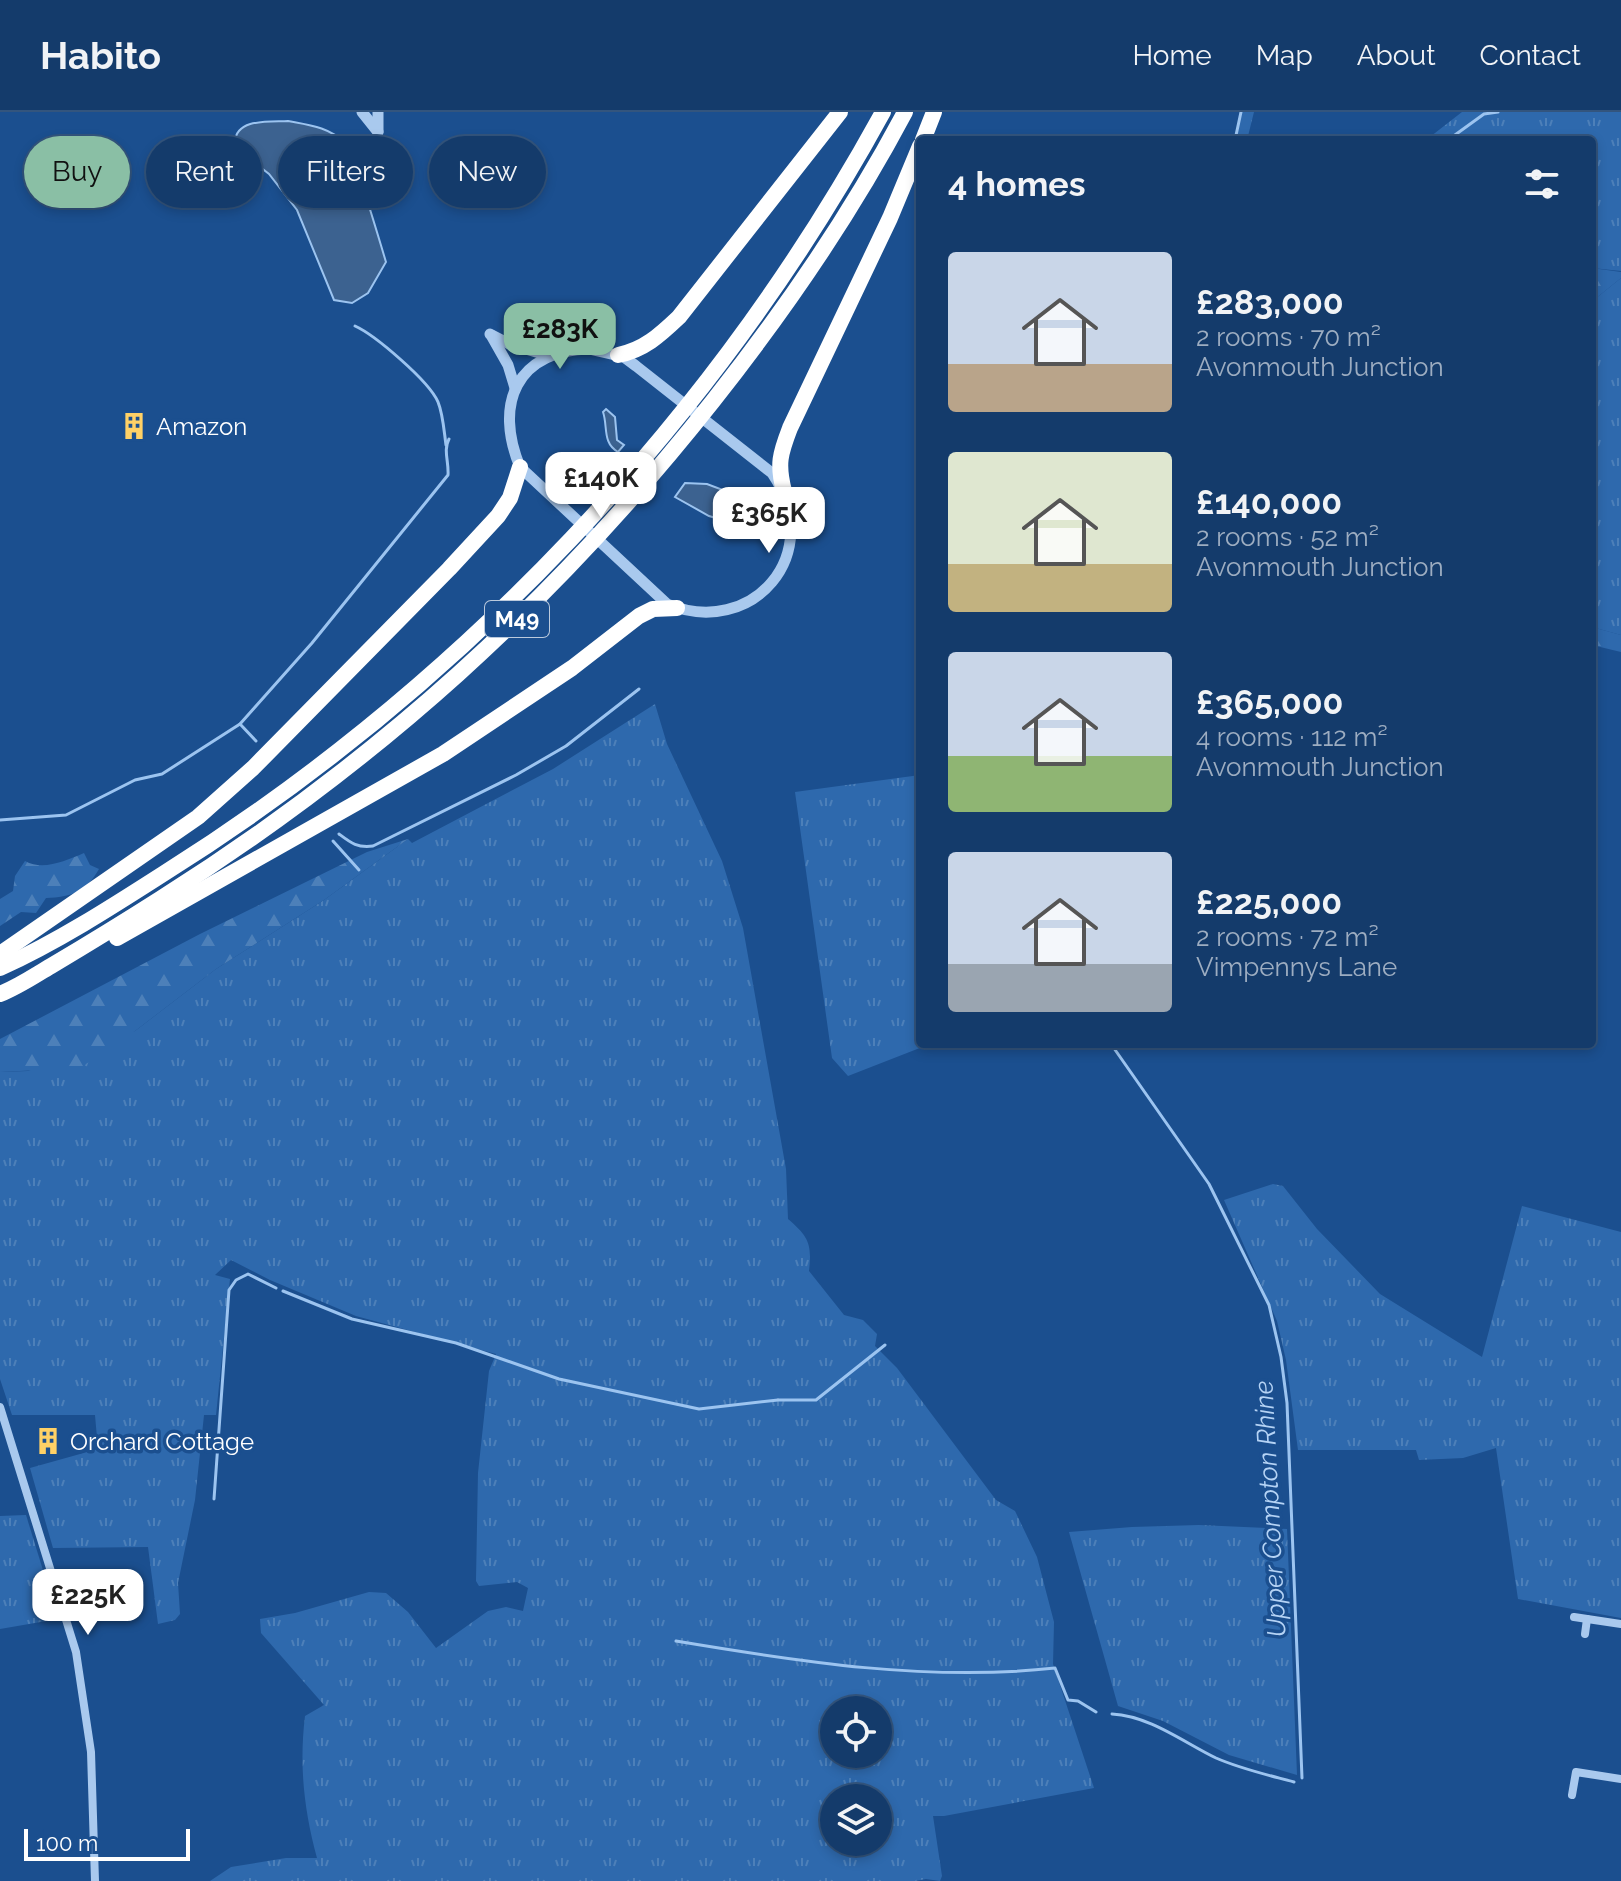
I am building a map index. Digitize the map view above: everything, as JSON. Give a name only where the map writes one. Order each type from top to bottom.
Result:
[{"type":"highway","points":[[618,355],[635,352],[679,317],[840,112]]},
{"type":"highway","name":"M49","points":[[0,968],[83,924],[216,841],[321,764],[447,659],[563,549],[666,432],[746,329],[824,213],[883,112]]},
{"type":"highway","name":"M49","points":[[4,992],[99,938],[228,856],[356,763],[460,675],[576,561],[678,446],[760,341],[822,251],[905,112]]},
{"type":"highway","points":[[925,136],[934,112]]},
{"type":"highway","points":[[784,491],[778,468],[780,452],[916,156]]},
{"type":"highway","points":[[0,954],[198,817],[253,768],[498,516],[510,498],[520,467]]},
{"type":"highway","name":"M49","points":[[4,992],[64,968],[443,754],[572,668],[639,616],[653,609],[677,608]]},
{"type":"street","points":[[362,112],[378,132],[378,112]]},
{"type":"street","points":[[515,388],[508,365],[490,334],[509,344],[550,356]]},
{"type":"street","points":[[589,349],[618,355],[772,473],[784,491],[793,525],[790,549],[783,566],[763,592],[726,610],[704,612],[667,604],[520,467],[508,429],[508,411],[515,388],[536,364],[550,356],[589,349]]},
{"type":"street","points":[[0,1407],[76,1652],[91,1752],[95,1881]]},
{"type":"street","points":[[1574,1617],[1621,1624]]},
{"type":"street","points":[[1585,1634],[1587,1619]]},
{"type":"street","points":[[1572,1795],[1576,1772],[1621,1779]]},
{"type":"green space","points":[[1241,112],[1254,112],[1248,136],[1236,136]]},
{"type":"green space","points":[[1462,112],[1621,112],[1621,271],[1596,268],[1596,136],[1431,136]]},
{"type":"green space","points":[[1596,269],[1621,272],[1621,278],[1596,298]]},
{"type":"green space","points":[[1621,278],[1621,635],[1596,628],[1596,298]]},
{"type":"green space","points":[[1596,628],[1621,635],[1621,652],[1596,646]]},
{"type":"green space","points":[[655,704],[667,744],[722,861],[743,928],[786,1169],[788,1219],[808,1242],[809,1271],[844,1315],[863,1320],[877,1334],[875,1346],[897,1368],[996,1500],[1015,1511],[1037,1557],[1054,1622],[1053,1664],[1094,1788],[933,1816],[942,1876],[940,1881],[210,1881],[231,1867],[286,1858],[317,1858],[304,1788],[303,1734],[305,1716],[324,1705],[261,1633],[260,1619],[295,1613],[369,1592],[386,1593],[408,1612],[436,1648],[488,1611],[506,1607],[523,1611],[528,1588],[517,1582],[479,1586],[476,1581],[478,1473],[489,1371],[496,1354],[356,1316],[231,1260],[215,1275],[230,1279],[216,1415],[204,1415],[195,1500],[178,1583],[180,1614],[175,1620],[158,1624],[148,1547],[53,1548],[30,1468],[98,1449],[95,1415],[12,1415],[0,1379],[0,1072],[28,1071],[135,1031],[216,969],[324,900],[408,839],[412,843],[553,769]]},
{"type":"green space","points":[[916,776],[916,1048],[920,1048],[848,1076],[832,1058],[795,792]]},
{"type":"green space","points":[[408,839],[324,900],[216,969],[135,1031],[80,1068],[0,1072],[0,1039],[200,934],[367,852]]},
{"type":"green space","points":[[84,853],[90,865],[99,869],[89,883],[70,894],[46,898],[36,913],[21,912],[0,926],[0,899],[13,891],[15,876],[25,861],[47,865]]},
{"type":"green space","points":[[1273,1184],[1283,1186],[1317,1229],[1380,1294],[1482,1357],[1522,1206],[1621,1232],[1621,1618],[1518,1599],[1496,1448],[1463,1458],[1419,1460],[1416,1450],[1298,1450],[1286,1360],[1277,1321],[1224,1200]]},
{"type":"green space","points":[[26,1515],[58,1619],[0,1629],[0,1516]]},
{"type":"green space","points":[[1199,1525],[1287,1529],[1297,1775],[1229,1755],[1163,1721],[1118,1706],[1069,1532]]},
{"type":"shaded area","points":[[288,121],[336,136],[278,136],[278,186],[262,168],[262,136],[236,136],[247,125]]},
{"type":"shaded area","points":[[295,208],[369,208],[386,262],[368,293],[352,303],[334,300]]},
{"type":"shaded area","points":[[606,409],[615,417],[617,440],[624,445],[618,452],[608,439],[603,412]]},
{"type":"shaded area","points":[[685,483],[707,484],[744,498],[750,517],[736,524],[709,516],[675,497]]},
{"type":"waterway","points":[[1236,136],[1241,112]]},
{"type":"waterway","points":[[1454,136],[1484,114],[1498,112]]},
{"type":"waterway","points":[[355,326],[401,360],[433,393],[441,412],[446,445]]},
{"type":"waterway","points":[[0,820],[66,815],[135,780],[162,774],[240,724],[312,643],[448,475],[446,452],[449,439]]},
{"type":"waterway","points":[[339,834],[354,844],[373,846],[516,775],[566,746],[639,689]]},
{"type":"waterway","points":[[240,724],[256,741]]},
{"type":"waterway","points":[[333,841],[359,870]]},
{"type":"waterway","name":"Upper Compton Rhine","points":[[1114,1048],[1209,1184],[1269,1305],[1281,1357],[1287,1403],[1302,1778]]},
{"type":"waterway","points":[[214,1499],[229,1290],[236,1280],[248,1274],[276,1288]]},
{"type":"waterway","points":[[283,1291],[352,1319],[456,1343],[559,1379],[699,1409],[778,1400],[816,1400],[885,1345]]},
{"type":"waterway","points":[[676,1641],[865,1668],[960,1673],[1055,1668],[1068,1700],[1078,1701],[1096,1712]]},
{"type":"waterway","points":[[1112,1714],[1140,1719],[1225,1762],[1294,1782]]},
{"type":"place","name":"Amazon","points":[[134,426]]},
{"type":"place","name":"Orchard Cottage","points":[[48,1441]]}]
